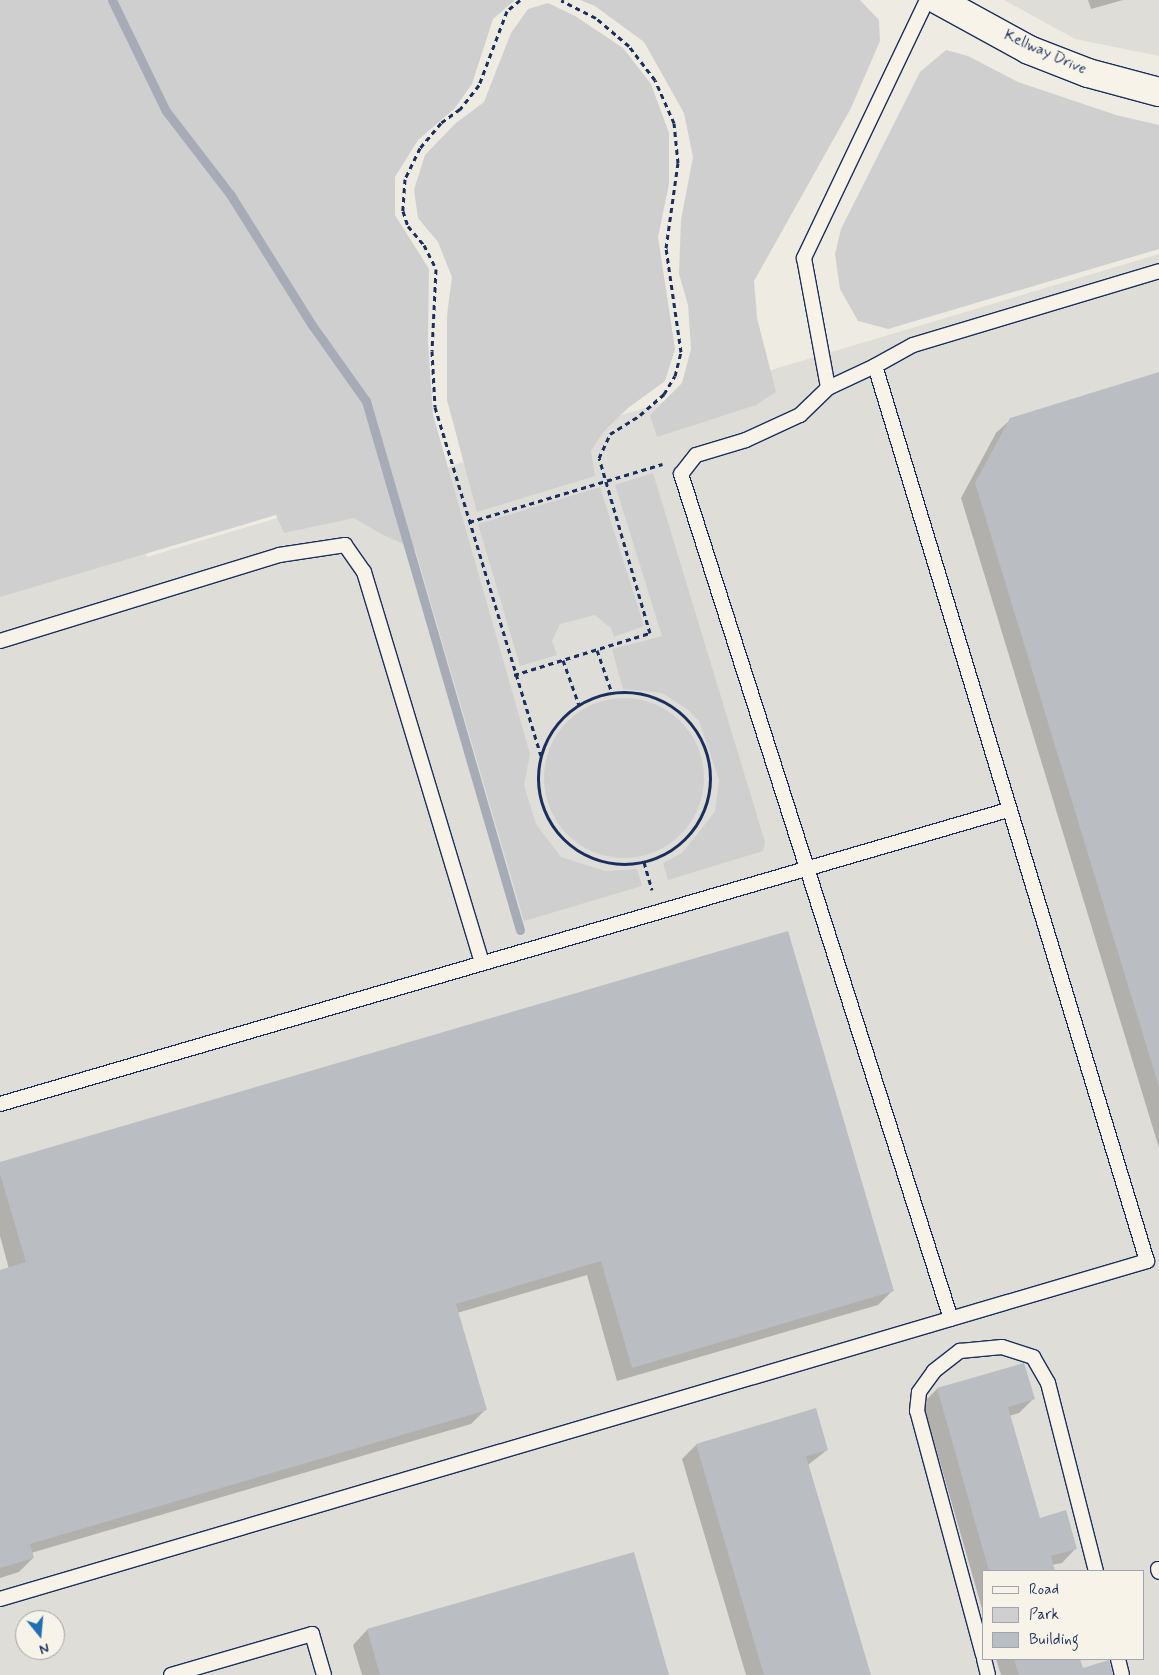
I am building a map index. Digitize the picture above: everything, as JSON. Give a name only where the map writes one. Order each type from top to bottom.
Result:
[{"type":"street","name":"Kellway Drive","points":[[938,0],[1029,50],[1088,73],[1159,92]]},
{"type":"lane","points":[[828,388],[804,258],[927,0]]},
{"type":"lane","points":[[951,1319],[681,474],[696,455],[746,440],[800,415],[828,388],[876,366],[913,345],[1159,271]]},
{"type":"lane","points":[[0,1600],[1153,1259],[1008,810],[876,366]]},
{"type":"lane","points":[[0,641],[279,556],[345,544],[364,572],[482,964]]},
{"type":"lane","points":[[0,1104],[1008,810]]},
{"type":"lane","points":[[982,1651],[917,1411],[919,1392],[934,1371],[960,1351],[1002,1347],[1033,1356],[1048,1383],[1096,1570]]},
{"type":"lane","points":[[171,1675],[312,1634],[324,1675]]},
{"type":"lane","points":[[984,1660],[988,1675]]},
{"type":"lane","points":[[1118,1660],[1122,1675]]},
{"type":"path","points":[[520,0],[507,11],[479,85],[460,109],[441,123],[420,148],[405,179],[403,211],[408,226],[424,245],[436,269],[432,351],[435,407],[514,675],[541,755]]},
{"type":"path","points":[[514,675],[650,633],[603,481],[598,458],[610,434],[664,394],[675,376],[681,352],[666,248],[678,164],[674,123],[655,80],[629,46],[596,18],[561,0]]},
{"type":"path","points":[[469,522],[696,455]]},
{"type":"path","points":[[597,650],[612,693]]},
{"type":"path","points":[[563,660],[579,705]]},
{"type":"path","points":[[612,693],[638,694],[663,701],[678,712],[700,737],[709,762],[710,788],[703,814],[688,835],[668,852],[644,862],[618,864],[593,859],[571,846],[553,828],[542,805],[538,780],[541,755],[549,735],[579,705],[612,693]]},
{"type":"path","points":[[644,862],[659,913]]},
{"type":"shaded area","points":[[1004,0],[1159,0],[1159,56],[1075,39]]},
{"type":"shaded area","points":[[0,65],[147,557],[1159,254],[1159,1675],[0,1675]]},
{"type":"green space","points":[[0,0],[515,0],[493,19],[472,84],[455,108],[418,140],[395,177],[395,215],[429,269],[428,342],[433,415],[530,754],[524,785],[536,824],[561,857],[605,871],[637,869],[642,886],[524,921],[415,549],[383,535],[354,518],[284,533],[276,515],[0,597]]},
{"type":"green space","points":[[580,0],[860,0],[879,20],[880,41],[851,108],[754,281],[757,318],[776,392],[756,405],[657,437],[650,415],[682,383],[691,349],[688,305],[679,274],[681,220],[693,157],[684,113],[644,42],[595,6]]},
{"type":"green space","points":[[548,3],[575,16],[623,48],[651,84],[669,133],[669,184],[658,237],[675,349],[665,381],[628,408],[604,431],[591,451],[595,476],[477,512],[447,400],[447,315],[452,277],[438,242],[418,218],[414,190],[425,155],[456,123],[484,102],[511,33],[528,9]]},
{"type":"green space","points":[[946,50],[968,56],[1018,82],[1116,115],[1159,125],[1159,249],[888,329],[858,321],[840,289],[835,254],[841,229],[920,72]]},
{"type":"green space","points":[[653,473],[765,842],[763,851],[668,880],[663,863],[682,853],[715,812],[719,780],[699,721],[687,709],[662,693],[623,689],[612,649],[662,636],[615,485]]},
{"type":"green space","points":[[600,487],[644,626],[614,637],[611,628],[595,615],[560,624],[552,641],[557,655],[520,666],[478,524]]},
{"type":"green space","points":[[624,698],[655,704],[675,716],[686,727],[698,747],[704,778],[698,809],[686,829],[675,840],[655,852],[624,858],[593,852],[573,840],[562,829],[550,809],[544,778],[550,747],[562,727],[573,716],[593,704]]},
{"type":"building","points":[[1159,372],[1159,1087],[975,483],[1010,418]]},
{"type":"building","points":[[788,931],[894,1291],[632,1368],[601,1261],[456,1304],[487,1410],[30,1544],[34,1558],[0,1568],[0,1270],[26,1262],[0,1174],[0,1162]]},
{"type":"building","points":[[1024,1363],[1035,1399],[1008,1407],[1040,1518],[1066,1510],[1077,1549],[1051,1556],[1055,1570],[989,1570],[937,1388]]},
{"type":"building","points":[[816,1408],[828,1450],[806,1456],[871,1675],[764,1675],[696,1444]]},
{"type":"building","points":[[634,1552],[669,1675],[380,1675],[367,1629]]},
{"type":"building","points":[[1014,1660],[1080,1660],[1083,1668],[1109,1660],[1113,1675],[1019,1675]]},
{"type":"waterway","points":[[112,0],[166,111],[230,194],[312,325],[366,401],[520,930]]}]
